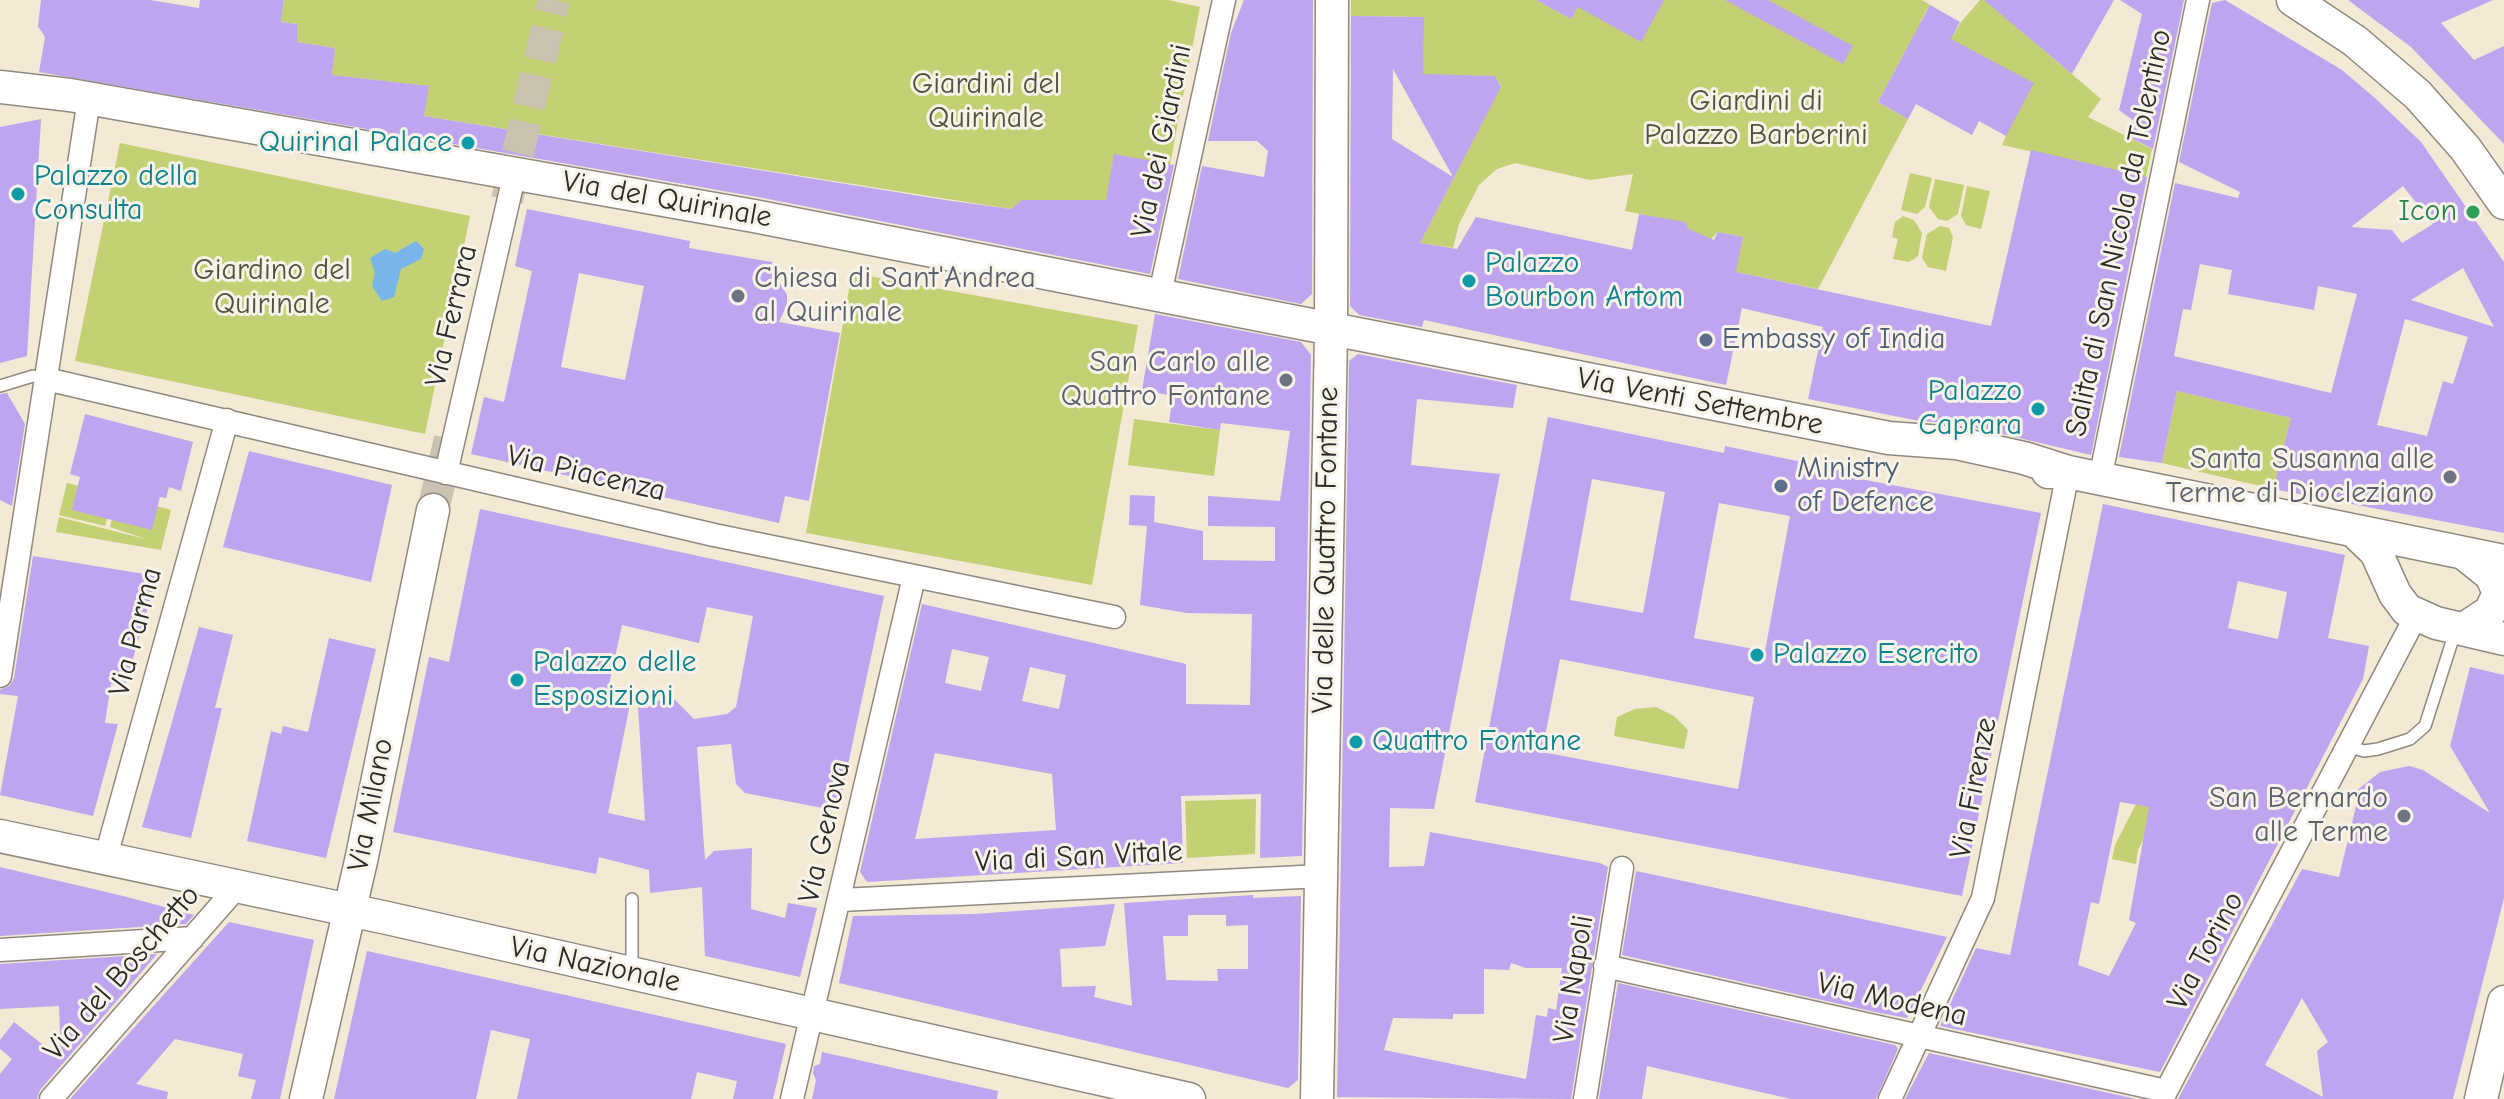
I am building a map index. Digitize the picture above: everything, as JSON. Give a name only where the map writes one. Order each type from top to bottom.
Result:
[{"type":"street","name":"Via dei Giardini","points":[[1160,294],[1224,0]]},
{"type":"street","name":"Via delle Quattro Fontane","points":[[1317,1099],[1331,331],[1332,0]]},
{"type":"street","name":"Salita di San Nicola da Tolentino","points":[[2100,479],[2198,0]]},
{"type":"street","points":[[2293,0],[2355,41],[2418,95],[2465,148],[2504,203]]},
{"type":"street","name":"Via del Quirinale","points":[[0,87],[89,99],[515,172],[1160,294],[1331,331]]},
{"type":"street","points":[[0,676],[89,99]]},
{"type":"street","name":"Via Ferrara","points":[[446,473],[515,172]]},
{"type":"street","name":"Via Venti Settembre","points":[[1331,331],[1889,438],[1956,443],[2024,458],[2068,472]]},
{"type":"street","name":"Via Piacenza","points":[[46,379],[446,473],[914,577],[1114,617]]},
{"type":"street","name":"Via Parma","points":[[105,860],[227,420]]},
{"type":"street","points":[[2068,472],[2504,561]]},
{"type":"street","name":"Via Firenze","points":[[1890,1099],[1983,898],[2068,472]]},
{"type":"street","name":"Via Milano","points":[[306,1099],[350,911],[433,510]]},
{"type":"street","points":[[2354,531],[2376,552],[2398,600],[2416,616],[2504,639]]},
{"type":"street","points":[[2389,582],[2402,564],[2414,555],[2457,551],[2491,575],[2499,593],[2490,612],[2460,628]]},
{"type":"street","name":"Via Genova","points":[[792,1099],[848,871],[914,577]]},
{"type":"street","name":"Via Torino","points":[[2164,1095],[2416,616]]},
{"type":"street","name":"Via Nazionale","points":[[0,836],[632,973],[813,1015],[1103,1090],[1189,1099]]},
{"type":"street","name":"Via Napoli","points":[[1585,1099],[1622,868]]},
{"type":"street","name":"Via di San Vitale","points":[[841,900],[1321,876]]},
{"type":"street","name":"Via del Boschetto","points":[[51,1099],[237,887]]},
{"type":"street","points":[[0,950],[193,938]]},
{"type":"street","name":"Via Modena","points":[[1605,966],[2164,1095]]},
{"type":"street","points":[[2481,1099],[2504,1002]]},
{"type":"street","points":[[2499,1099],[2504,1078]]},
{"type":"lane","points":[[0,386],[33,376],[46,379]]},
{"type":"lane","points":[[2348,746],[2364,751],[2378,749],[2410,739],[2425,726],[2460,628]]},
{"type":"lane","points":[[632,899],[632,973]]},
{"type":"green space","name":"Giardini del Quirinale","points":[[284,0],[1168,0],[1200,7],[1170,165],[1106,200],[1022,200],[1011,209],[424,116],[428,86],[332,75],[335,48],[297,42],[297,24],[281,22]]},
{"type":"green space","name":"Giardini di Palazzo Barberini","points":[[1351,0],[1536,0],[1571,19],[1578,7],[1664,0],[1922,0],[1930,5],[1920,22],[1951,39],[1980,0],[1985,0],[2101,99],[2088,117],[2152,149],[2146,177],[2002,145],[2006,136],[1908,46],[1878,102],[1908,119],[1818,289],[1707,266],[1737,264],[1743,237],[1718,232],[1707,243],[1679,222],[1625,211],[1633,174],[1590,180],[1515,163],[1497,169],[1479,185],[1459,224],[1453,248],[1420,243],[1501,86],[1494,76],[1423,75],[1423,17],[1351,16]]},
{"type":"green space","name":"Giardino del Quirinale","points":[[120,143],[470,216],[425,434],[75,361]]},
{"type":"green space","points":[[1910,173],[1932,178],[1925,207],[1917,214],[1901,210]]},
{"type":"green space","points":[[1935,179],[1964,185],[1958,214],[1947,221],[1938,219],[1929,207]]},
{"type":"green space","points":[[1967,186],[1990,191],[1981,229],[1966,225],[1961,216]]},
{"type":"green space","points":[[1903,216],[1914,220],[1922,233],[1918,256],[1909,262],[1893,259],[1898,239],[1892,237],[1895,222]]},
{"type":"green space","points":[[1940,226],[1949,228],[1953,237],[1946,271],[1928,267],[1922,258],[1927,234]]},
{"type":"green space","points":[[852,273],[1138,325],[1092,585],[806,533]]},
{"type":"green space","points":[[2177,391],[2291,418],[2273,489],[2162,463]]},
{"type":"green space","points":[[1134,419],[1220,430],[1214,476],[1128,465]]},
{"type":"green space","points":[[67,483],[113,495],[105,526],[59,515]]},
{"type":"green space","points":[[118,496],[171,510],[161,550],[56,532],[59,517],[149,540],[110,527]]},
{"type":"green space","points":[[1656,707],[1674,716],[1688,730],[1684,749],[1614,736],[1617,717],[1635,709]]},
{"type":"green space","points":[[2140,796],[2160,806],[2138,850],[2136,864],[2112,859],[2115,845]]},
{"type":"green space","points":[[1256,799],[1255,854],[1187,858],[1185,801]]},
{"type":"water","points":[[416,241],[424,249],[421,259],[401,269],[394,297],[382,301],[372,286],[375,273],[370,258],[385,249],[395,253]]},
{"type":"building","name":"Quirinal Palace","points":[[41,0],[150,0],[199,8],[200,0],[284,0],[281,22],[297,24],[297,42],[335,48],[332,75],[429,86],[424,116],[945,200],[1011,209],[1022,200],[1106,200],[1114,154],[1174,165],[1150,274],[758,197],[39,72],[45,37],[38,26]]},
{"type":"building","points":[[1244,0],[1313,0],[1312,294],[1301,304],[1178,279],[1202,166],[1264,177],[1268,151],[1257,141],[1208,141],[1231,33]]},
{"type":"building","points":[[1536,0],[1664,0],[1641,42],[1578,7],[1571,19]]},
{"type":"building","points":[[1725,0],[1768,0],[1853,46],[1843,64]]},
{"type":"building","points":[[1984,0],[2114,0],[2072,74]]},
{"type":"building","points":[[2120,0],[2184,0],[2153,149],[2125,135],[2134,121],[2119,110],[2142,14]]},
{"type":"building","points":[[2225,0],[2342,70],[2376,99],[2421,142],[2504,262],[2504,533],[2273,489],[2291,418],[2177,391],[2162,463],[2119,457],[2175,183],[2238,198],[2240,192],[2179,162],[2212,3]],"holes":[[[2403,186],[2433,224],[2402,243],[2392,230],[2351,227]],[[2200,264],[2232,270],[2228,294],[2314,310],[2318,286],[2357,294],[2331,393],[2174,356],[2183,309],[2191,310]],[[2463,268],[2494,327],[2411,300]],[[2405,319],[2468,337],[2453,384],[2443,381],[2427,436],[2377,425]]]},
{"type":"building","points":[[2348,0],[2493,0],[2441,23],[2474,60],[2504,46],[2504,144],[2411,47]]},
{"type":"building","points":[[1930,5],[1960,22],[1951,39],[2034,83],[2006,136],[1979,121],[1972,135],[1916,104],[1908,119],[1878,102]]},
{"type":"building","points":[[1351,16],[1424,17],[1423,74],[1495,76],[1501,87],[1420,243],[1457,249],[1476,217],[1632,250],[1639,214],[1685,222],[1689,229],[1714,240],[1718,232],[1743,237],[1736,272],[1991,326],[2031,150],[2147,177],[2091,455],[1960,424],[1920,421],[1808,399],[1823,327],[1742,308],[1726,385],[1424,320],[1422,327],[1359,315],[1350,306]],"holes":[[[1393,69],[1453,177],[1392,139]]]},
{"type":"building","name":"Palazzo della Consulta","points":[[41,119],[27,356],[0,363],[0,127]]},
{"type":"building","points":[[527,209],[690,241],[689,248],[772,262],[773,272],[787,295],[787,305],[779,322],[840,333],[809,501],[785,496],[779,523],[471,454],[484,397],[504,402],[532,271],[515,266]],"holes":[[[579,273],[644,286],[625,380],[561,367]]]},
{"type":"building","points":[[1155,314],[1301,342],[1311,355],[1302,856],[1260,858],[1261,794],[1181,796],[1183,863],[867,882],[860,872],[922,604],[1186,664],[1186,704],[1250,705],[1252,614],[1187,613],[1140,605],[1147,526],[1129,525],[1130,495],[1155,496],[1154,522],[1203,531],[1203,560],[1275,561],[1275,527],[1208,526],[1208,496],[1280,501],[1290,431],[1221,423],[1220,430],[1169,422],[1173,396],[1142,390]],"holes":[[[952,649],[989,657],[981,691],[945,683]],[[1030,667],[1066,675],[1059,709],[1022,701]],[[935,753],[1052,774],[1056,830],[915,839]]]},
{"type":"building","points":[[1358,354],[1517,385],[1513,408],[1417,399],[1411,465],[1500,474],[1434,809],[1390,808],[1389,867],[1424,866],[1430,832],[1608,867],[1571,1099],[1337,1097],[1349,361]],"holes":[[[1511,963],[1526,968],[1562,968],[1556,1010],[1548,1008],[1547,1017],[1536,1015],[1526,1079],[1384,1050],[1393,1018],[1453,1019],[1453,1014],[1484,1014],[1484,969],[1509,970]]]},
{"type":"building","points":[[7,393],[25,424],[12,506],[0,500],[0,394]]},
{"type":"building","points":[[85,414],[193,442],[181,491],[169,487],[166,498],[160,497],[152,530],[72,510],[80,477],[70,474]]},
{"type":"building","name":"Palazzo Esercito","points":[[1548,417],[1724,453],[1725,446],[1845,471],[1844,476],[2041,513],[1962,896],[1475,802]],"holes":[[[1592,479],[1665,492],[1643,613],[1570,600]],[[1719,503],[1790,516],[1765,651],[1694,638]],[[1560,659],[1754,697],[1738,789],[1542,752]]]},
{"type":"building","points":[[249,451],[392,485],[371,582],[223,547]]},
{"type":"building","points":[[2103,504],[2345,555],[2328,638],[2369,646],[2363,679],[2160,1072],[1940,1026],[1976,948],[2010,955]],"holes":[[[2238,581],[2287,592],[2278,639],[2228,628]],[[2120,802],[2149,807],[2129,920],[2136,923],[2109,976],[2078,965],[2091,902],[2099,904]]]},
{"type":"building","points":[[480,509],[884,596],[838,811],[745,793],[736,784],[731,744],[697,747],[705,860],[714,851],[752,848],[751,909],[785,918],[788,903],[817,908],[800,977],[705,956],[702,887],[650,893],[649,870],[599,857],[596,874],[393,832],[429,657],[449,662]],"holes":[[[707,607],[753,616],[736,707],[727,714],[694,719],[674,699],[656,701],[647,708],[638,706],[645,821],[608,813],[630,704],[606,699],[622,625],[699,643]]]},
{"type":"building","points":[[33,556],[157,576],[125,686],[111,684],[105,723],[118,724],[93,816],[0,795],[18,696],[0,694],[0,690],[10,685],[14,678]]},
{"type":"building","points":[[199,627],[233,635],[215,708],[222,708],[191,838],[142,827]]},
{"type":"building","points":[[329,638],[376,649],[326,858],[247,841],[271,731],[281,734],[283,726],[308,732]]},
{"type":"building","points":[[2470,667],[2504,675],[2504,898],[2453,1099],[2178,1099],[2302,869],[2339,877],[2358,798],[2351,795],[2380,772],[2409,766],[2423,770],[2490,813],[2450,746]],"holes":[[[2302,998],[2328,1042],[2317,1051],[2323,1097],[2265,1065]]]},
{"type":"building","points":[[0,867],[194,915],[186,924],[0,936]]},
{"type":"building","points":[[1636,871],[1947,937],[1907,1018],[1875,1012],[1622,955]]},
{"type":"building","points":[[1253,895],[1253,898],[1301,896],[1298,1080],[1288,1088],[839,983],[853,916],[975,914],[1115,904],[1105,946],[1060,949],[1062,987],[1096,986],[1094,997],[1132,1006],[1124,903]],"holes":[[[1188,915],[1226,915],[1226,926],[1248,925],[1248,969],[1217,969],[1218,981],[1166,980],[1163,936],[1188,936]]]},
{"type":"building","points":[[229,922],[314,940],[280,1099],[251,1099],[256,1080],[238,1076],[243,1054],[175,1039],[136,1084],[168,1092],[167,1099],[70,1099]]},
{"type":"building","points":[[367,951],[786,1044],[773,1099],[733,1099],[737,1081],[697,1072],[691,1099],[517,1099],[530,1039],[491,1030],[476,1099],[334,1099]]},
{"type":"building","points":[[157,954],[40,1090],[37,1099],[0,1099],[0,1074],[12,1059],[0,1049],[0,1040],[14,1022],[61,1059],[59,1006],[0,1009],[0,964]]},
{"type":"building","points":[[1618,983],[1895,1045],[1898,1049],[1876,1099],[1791,1099],[1647,1066],[1642,1099],[1599,1099]]},
{"type":"building","points":[[822,1052],[998,1091],[997,1099],[812,1099],[816,1080],[814,1066],[820,1064]]},
{"type":"building","points":[[1929,1053],[2136,1099],[1905,1099]]},
{"type":"tunnel","points":[[507,200],[554,0]]},
{"type":"tunnel","points":[[433,510],[450,439]]},
{"type":"place","name":"Quirinal Palace","points":[[468,143]]},
{"type":"place","name":"Palazzo della Consulta","points":[[18,194]]},
{"type":"place","name":"Icon","points":[[2473,212]]},
{"type":"place","name":"Palazzo Bourbon Artom","points":[[1469,281]]},
{"type":"place","name":"Chiesa di Sant'Andrea al Quirinale","points":[[738,296]]},
{"type":"place","name":"Embassy of India","points":[[1706,340]]},
{"type":"place","name":"San Carlo alle Quattro Fontane","points":[[1286,380]]},
{"type":"place","name":"Palazzo Caprara","points":[[2038,409]]},
{"type":"place","name":"Santa Susanna alle Terme di Diocleziano","points":[[2450,477]]},
{"type":"place","name":"Ministry of Defence","points":[[1781,486]]},
{"type":"place","name":"Palazzo Esercito","points":[[1757,655]]},
{"type":"place","name":"Palazzo delle Esposizioni","points":[[517,680]]},
{"type":"place","name":"Quattro Fontane","points":[[1356,742]]},
{"type":"place","name":"San Bernardo alle Terme","points":[[2404,816]]}]
